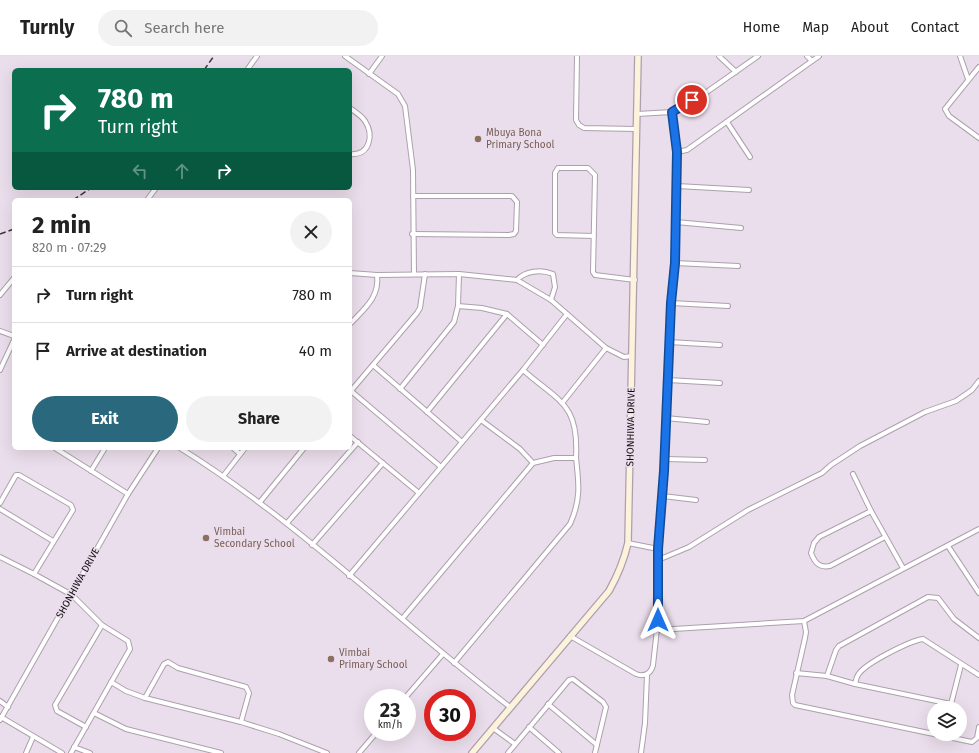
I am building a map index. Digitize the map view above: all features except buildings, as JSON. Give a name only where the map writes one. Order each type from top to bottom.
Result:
[{"type":"street","points":[[248,68],[257,56]]},
{"type":"street","points":[[345,56],[398,94],[405,106],[413,170],[412,234],[414,274]]},
{"type":"street","points":[[370,74],[382,56]]},
{"type":"street","points":[[577,56],[576,120],[579,125],[584,128],[636,129]]},
{"type":"street","name":"SHONHIWA DRIVE","points":[[472,753],[609,590],[621,567],[628,543],[635,280],[638,56]]},
{"type":"street","points":[[719,56],[736,72]]},
{"type":"street","points":[[637,114],[672,112],[736,72],[758,56]]},
{"type":"street","points":[[807,56],[812,61]]},
{"type":"street","points":[[677,152],[687,150],[819,56]]},
{"type":"street","points":[[960,56],[968,79]]},
{"type":"street","points":[[979,67],[945,109],[949,116],[979,138]]},
{"type":"street","points":[[352,110],[365,120],[369,143],[367,149],[363,152],[358,155],[352,154]]},
{"type":"street","points":[[641,753],[645,723],[647,674],[653,665],[657,630],[658,549],[663,496],[671,303],[675,263],[677,152],[672,112]]},
{"type":"street","points":[[727,122],[750,157]]},
{"type":"street","points":[[594,236],[557,235],[555,233],[555,174],[558,168],[588,168],[595,175],[594,236],[593,272],[595,275],[635,280]]},
{"type":"street","points":[[676,186],[749,190]]},
{"type":"street","points":[[412,234],[509,235],[514,234],[516,231],[516,202],[512,196],[413,196]]},
{"type":"street","points":[[676,222],[741,228]]},
{"type":"street","points":[[675,263],[738,266]]},
{"type":"street","points":[[517,280],[525,273],[547,272],[553,274],[555,287],[551,300]]},
{"type":"street","points":[[352,273],[377,275],[459,274],[517,280],[551,300],[606,348],[624,357],[632,356]]},
{"type":"street","points":[[352,390],[420,308],[425,274]]},
{"type":"street","points":[[400,388],[446,334],[454,322],[458,306],[459,274]]},
{"type":"street","points":[[352,322],[374,299],[379,285],[377,275]]},
{"type":"street","points":[[0,295],[12,280]]},
{"type":"street","points":[[671,303],[728,306]]},
{"type":"street","points":[[458,306],[482,308],[507,314],[543,345]]},
{"type":"street","points":[[427,412],[507,314]]},
{"type":"street","points":[[349,576],[523,370],[567,314]]},
{"type":"street","points":[[0,331],[12,335]]},
{"type":"street","points":[[669,342],[720,345]]},
{"type":"street","points":[[0,370],[1,364],[12,344]]},
{"type":"street","points":[[563,402],[606,348]]},
{"type":"street","points":[[373,365],[462,442]]},
{"type":"street","points":[[454,663],[570,524],[576,510],[579,493],[576,458],[577,445],[574,420],[563,402],[523,370]]},
{"type":"street","points":[[668,380],[720,383]]},
{"type":"street","points":[[658,560],[689,546],[748,510],[822,473],[831,465],[860,446],[925,412],[956,400],[972,390],[979,381]]},
{"type":"street","points":[[352,394],[441,467]]},
{"type":"street","points":[[666,418],[707,422]]},
{"type":"street","points":[[480,420],[520,449],[533,463]]},
{"type":"street","points":[[352,438],[419,493]]},
{"type":"street","points":[[352,449],[358,442]]},
{"type":"street","points":[[58,450],[128,494]]},
{"type":"street","points":[[91,471],[104,450]]},
{"type":"street","name":"SHONHIWA DRIVE","points":[[1,718],[128,494],[157,450]]},
{"type":"street","points":[[183,450],[224,475],[287,523],[443,654],[510,707]]},
{"type":"street","points":[[235,450],[240,454]]},
{"type":"street","points":[[224,475],[243,450]]},
{"type":"street","points":[[260,502],[302,450]]},
{"type":"street","points":[[287,523],[351,450]]},
{"type":"street","points":[[402,619],[533,463],[554,458],[576,458]]},
{"type":"street","points":[[665,459],[705,460]]},
{"type":"street","points":[[312,545],[383,463]]},
{"type":"street","points":[[853,474],[871,511],[903,568]]},
{"type":"street","points":[[0,502],[14,478],[19,475],[71,505],[73,510],[34,574]]},
{"type":"street","points":[[663,496],[696,500]]},
{"type":"street","points":[[0,509],[53,541]]},
{"type":"street","points":[[871,511],[867,511],[819,537],[814,543],[811,553],[815,562],[824,567],[830,566],[885,537]]},
{"type":"street","points":[[657,630],[804,621],[979,529]]},
{"type":"street","points":[[628,543],[658,549]]},
{"type":"street","points":[[948,546],[977,587],[979,593]]},
{"type":"street","points":[[0,557],[72,595],[87,612],[102,625],[128,641],[130,645],[130,649],[112,682],[71,753]]},
{"type":"street","points":[[827,676],[839,646],[928,598],[938,598],[954,619],[979,638]]},
{"type":"street","points":[[804,621],[806,632],[796,673],[792,703],[795,705],[927,731]]},
{"type":"street","points":[[86,727],[57,711],[55,705],[102,625]]},
{"type":"street","points":[[570,636],[636,674],[647,674]]},
{"type":"street","points":[[855,684],[858,675],[865,668],[914,640],[923,639],[961,665],[979,675]]},
{"type":"street","points":[[413,689],[443,654]]},
{"type":"street","points":[[146,698],[164,664],[168,662],[178,668],[246,687],[249,693],[241,722]]},
{"type":"street","points":[[952,701],[961,665]]},
{"type":"street","points":[[796,673],[827,676],[929,701]]},
{"type":"street","points":[[508,753],[569,680],[573,679],[603,702],[606,707],[595,753]]},
{"type":"street","points":[[112,682],[126,690],[146,698],[241,722],[327,753]]},
{"type":"street","points":[[0,701],[8,707]]},
{"type":"street","points":[[548,704],[597,746]]},
{"type":"street","points":[[94,713],[126,729],[221,753]]},
{"type":"street","points":[[1,718],[62,753]]},
{"type":"street","points":[[529,727],[559,753]]},
{"type":"street","points":[[967,741],[972,742],[977,738],[979,727]]},
{"type":"street","points":[[493,728],[515,744]]},
{"type":"street","points":[[26,753],[33,737]]},
{"type":"street","points":[[359,753],[369,741]]},
{"type":"street","points":[[74,747],[90,753]]},
{"type":"street","points":[[313,753],[316,748]]},
{"type":"railway","points":[[205,68],[214,56]]},
{"type":"railway","points":[[76,198],[88,190]]},
{"type":"railway","points":[[0,234],[12,230]]},
{"type":"place","name":"Mbuya Bona Primary School","points":[[478,139]]},
{"type":"place","name":"Vimbai Secondary School","points":[[206,538]]},
{"type":"place","name":"Vimbai Primary School","points":[[331,659]]},
{"type":"route","points":[[658,620],[658,543],[661,523],[671,303],[675,263],[677,152],[672,112],[692,100]]}]
